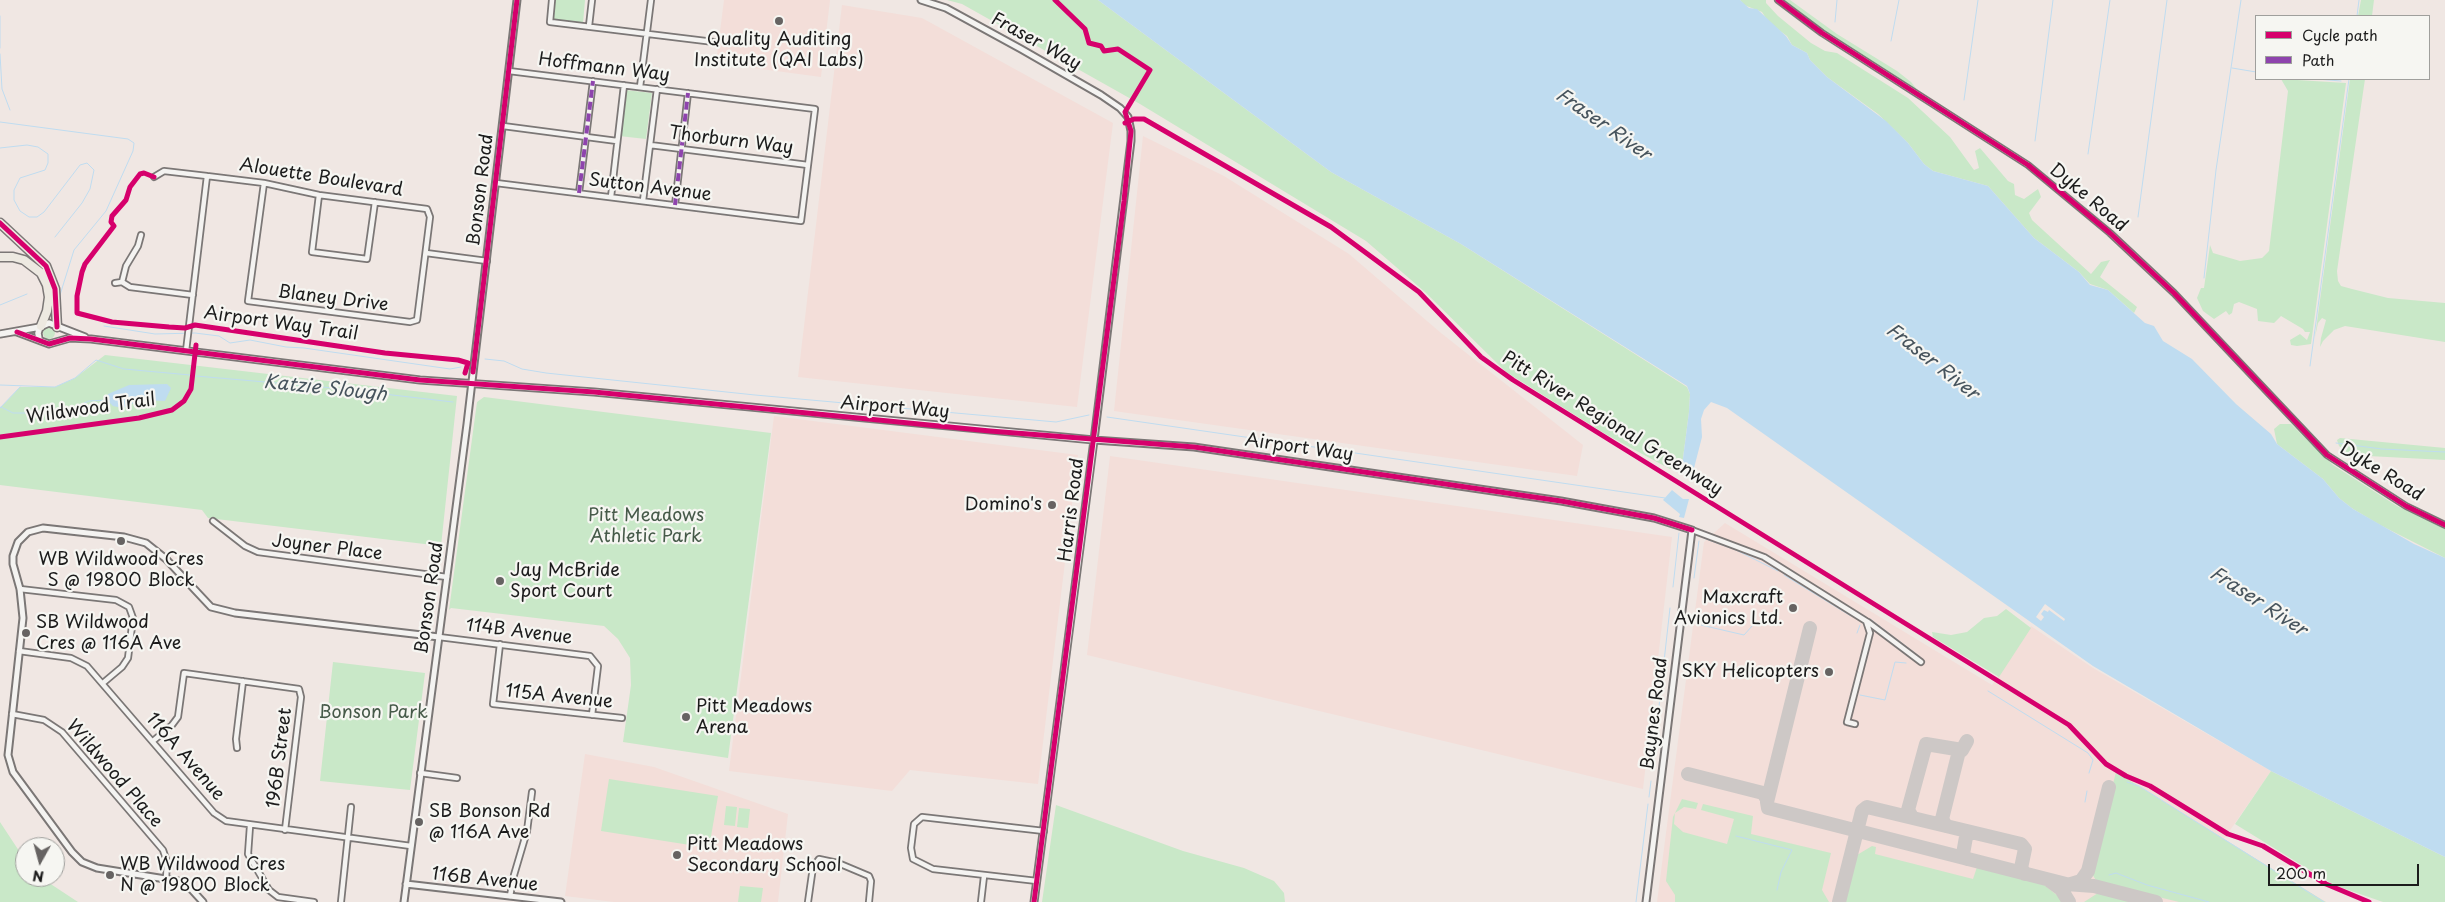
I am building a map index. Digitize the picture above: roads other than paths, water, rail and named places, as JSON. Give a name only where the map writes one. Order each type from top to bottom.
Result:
[{"type":"highway","points":[[0,223],[46,266],[55,289],[57,327]]},
{"type":"highway","points":[[0,257],[24,260],[41,273],[47,285],[49,297],[47,311],[40,327]]},
{"type":"main road","points":[[0,334],[40,327],[49,323],[57,327],[60,334],[57,341],[46,344],[39,339],[17,332]]},
{"type":"main road","points":[[39,339],[40,327]]},
{"type":"main road","name":"Airport Way","points":[[57,327],[91,339]]},
{"type":"main road","name":"Airport Way","points":[[57,341],[70,338],[91,339],[420,380],[594,392],[750,409],[1094,440]]},
{"type":"main road","name":"Harris Road","points":[[1034,902],[1094,440]]},
{"type":"street","name":"Bonson Road","points":[[404,902],[472,383],[518,0]]},
{"type":"street","points":[[552,0],[550,22],[714,42]]},
{"type":"street","points":[[589,26],[592,0]]},
{"type":"street","points":[[640,87],[651,0]]},
{"type":"street","name":"Fraser Way","points":[[921,0],[946,8],[1069,76],[1120,108],[1129,121]]},
{"type":"street","name":"Dyke Road","points":[[1778,0],[1822,33],[2028,165],[2110,234],[2174,293],[2327,454],[2406,506],[2445,525]]},
{"type":"street","name":"Hoffmann Way","points":[[509,71],[815,109],[808,165]]},
{"type":"street","points":[[579,193],[593,81]]},
{"type":"street","points":[[611,197],[624,85]]},
{"type":"street","points":[[643,201],[657,89]]},
{"type":"street","points":[[675,205],[688,92]]},
{"type":"street","name":"Harris Road","points":[[1094,440],[1126,181],[1131,131],[1129,121]]},
{"type":"street","points":[[503,126],[617,141]]},
{"type":"street","name":"Thorburn Way","points":[[650,145],[808,165]]},
{"type":"street","name":"Sutton Avenue","points":[[496,183],[800,221],[808,165]]},
{"type":"street","name":"Alouette Boulevard","points":[[154,177],[164,171],[208,176],[264,183],[319,196],[424,208],[429,210],[426,253]]},
{"type":"street","points":[[186,351],[208,176]]},
{"type":"street","name":"Blaney Drive","points":[[264,183],[248,301],[415,322],[417,319],[426,253]]},
{"type":"street","points":[[319,196],[312,252],[367,260],[375,202]]},
{"type":"street","points":[[122,282],[126,266],[138,246],[141,235]]},
{"type":"street","points":[[426,253],[487,261]]},
{"type":"street","points":[[115,282],[122,282],[130,287],[193,295]]},
{"type":"street","name":"Airport Way","points":[[1094,440],[1194,447],[1561,500],[1636,514],[1742,547],[1772,562],[1864,619],[1921,662]]},
{"type":"street","name":"Joyner Place","points":[[213,521],[245,546],[258,552],[447,577]]},
{"type":"street","points":[[202,902],[184,884],[166,879],[97,868],[82,862],[16,777],[9,764],[12,714],[23,618],[20,589],[13,564],[13,556],[18,542],[28,532],[43,528],[124,537],[146,543],[166,559],[211,607],[235,613],[439,637]]},
{"type":"street","name":"Baynes Road","points":[[1646,902],[1692,530]]},
{"type":"street","points":[[20,589],[116,600],[129,607],[133,618],[128,658],[103,683]]},
{"type":"street","points":[[1855,724],[1848,722],[1870,633],[1869,626],[1864,619]]},
{"type":"street","name":"114B Avenue","points":[[439,637],[585,654],[594,658],[598,666],[592,715]]},
{"type":"street","name":"115A Avenue","points":[[500,644],[494,704],[622,718]]},
{"type":"street","name":"116A Avenue","points":[[19,651],[76,660],[87,666],[214,813],[230,823],[411,846]]},
{"type":"street","points":[[153,741],[172,725],[178,717],[184,673],[243,681],[236,739],[237,748]]},
{"type":"street","name":"196B Street","points":[[243,681],[301,690],[285,830]]},
{"type":"street","name":"Wildwood Place","points":[[12,714],[44,720],[62,732],[162,850],[168,862],[166,879]]},
{"type":"street","points":[[420,774],[457,778]]},
{"type":"street","points":[[510,896],[527,831],[532,792]]},
{"type":"street","points":[[341,902],[350,807]]},
{"type":"street","points":[[1038,881],[938,870],[919,863],[912,856],[912,838],[916,821],[926,817],[1044,832]]},
{"type":"street","points":[[250,826],[248,854],[271,893],[278,897],[314,902]]},
{"type":"street","points":[[808,902],[813,867],[819,859],[850,867],[871,878],[869,902]]},
{"type":"street","points":[[981,902],[984,876]]},
{"type":"street","name":"116B Avenue","points":[[406,884],[561,902]]},
{"type":"water","name":"Fraser River","points":[[1098,0],[1740,0],[1749,8],[1757,9],[1786,36],[1792,45],[1807,53],[1810,60],[1827,77],[1886,121],[1908,143],[1924,164],[1933,171],[1988,186],[2034,238],[2079,272],[2090,285],[2108,290],[2145,323],[2154,326],[2163,341],[2192,359],[2236,404],[2271,434],[2277,444],[2323,479],[2339,498],[2353,509],[2414,544],[2445,558],[2445,857],[2271,771],[2093,666],[1727,408],[1711,402],[1704,410],[1701,419],[1702,437],[1693,472],[1691,476],[1688,475],[1688,472],[1685,474],[1682,466],[1690,394],[1687,386],[1461,244],[1331,172]]},
{"type":"water","points":[[167,384],[171,388],[165,401],[142,400],[122,408],[113,406],[107,400],[108,394],[129,385]]},
{"type":"water","points":[[1672,490],[1683,499],[1689,499],[1684,518],[1679,517],[1680,514],[1663,500]]},
{"type":"waterway","points":[[1835,22],[1837,0]]},
{"type":"waterway","points":[[1891,41],[1899,0]]},
{"type":"waterway","points":[[1964,100],[1978,0]]},
{"type":"waterway","points":[[2035,141],[2053,0]]},
{"type":"waterway","points":[[2088,154],[2110,0]]},
{"type":"waterway","points":[[2138,217],[2167,0]]},
{"type":"waterway","points":[[2204,278],[2216,170],[2241,0]]},
{"type":"waterway","points":[[2357,15],[2359,0]]},
{"type":"waterway","points":[[0,16],[0,48]]},
{"type":"waterway","points":[[0,54],[2,89],[10,110]]},
{"type":"waterway","points":[[2232,68],[2255,72]]},
{"type":"waterway","points":[[2329,80],[2341,81]]},
{"type":"waterway","points":[[2310,366],[2349,80]]},
{"type":"waterway","points":[[0,122],[128,139],[134,143],[133,151],[106,211],[74,250],[60,295]]},
{"type":"waterway","points":[[0,148],[27,145],[38,147],[48,154],[48,163],[45,170],[20,178],[14,190],[14,200],[20,211],[29,217],[37,217],[44,212],[80,165],[87,163],[94,170],[90,189],[82,203],[55,237]]},
{"type":"waterway","name":"Katzie Slough","points":[[0,305],[27,294]]},
{"type":"waterway","points":[[104,326],[155,334],[195,333],[219,336],[230,343],[250,340],[286,347],[450,369],[461,367]]},
{"type":"waterway","points":[[485,359],[504,361],[522,369],[546,373],[755,395],[1056,422],[1089,415]]},
{"type":"waterway","name":"Katzie Slough","points":[[0,385],[55,387],[75,378],[96,360],[124,369],[190,375]]},
{"type":"waterway","name":"Katzie Slough","points":[[196,376],[323,387],[453,402]]},
{"type":"waterway","name":"Katzie Slough","points":[[0,408],[20,387]]},
{"type":"waterway","points":[[1,407],[13,413],[40,413],[68,410],[89,401],[107,400]]},
{"type":"waterway","points":[[1107,417],[1665,498]]},
{"type":"waterway","points":[[2336,443],[2382,449],[2445,452]]},
{"type":"waterway","points":[[1673,587],[1679,533]]},
{"type":"waterway","points":[[1706,539],[1736,550],[1778,571]]},
{"type":"waterway","points":[[1694,578],[1699,541]]},
{"type":"waterway","points":[[1784,575],[1851,616]]},
{"type":"waterway","points":[[1653,760],[1670,608]]},
{"type":"waterway","points":[[1697,618],[1701,625],[1744,635],[1753,625]]},
{"type":"waterway","points":[[1870,619],[1920,657]]},
{"type":"waterway","points":[[1857,633],[1860,625]]},
{"type":"waterway","points":[[1860,695],[1885,700],[1895,662],[1906,663]]},
{"type":"waterway","points":[[1988,691],[2088,753],[2093,760],[2089,773]]},
{"type":"waterway","points":[[1649,797],[1651,781]]},
{"type":"waterway","points":[[2127,782],[2139,786],[2324,902]]},
{"type":"waterway","points":[[2085,802],[2087,791]]},
{"type":"waterway","points":[[1636,902],[1648,804]]},
{"type":"waterway","points":[[1736,836],[1792,850],[1781,872],[1777,890]]},
{"type":"waterway","points":[[2109,875],[2116,873],[2147,885],[2209,902]]},
{"type":"place","name":"Quality Auditing Institute (QAI Labs)","points":[[779,21]]},
{"type":"place","name":"Domino's","points":[[1052,505]]},
{"type":"place","name":"WB Wildwood Cres S @ 19800 Block","points":[[121,541]]},
{"type":"place","name":"Jay McBride Sport Court","points":[[500,581]]},
{"type":"place","name":"Maxcraft Avionics Ltd.","points":[[1793,608]]},
{"type":"place","name":"SB Wildwood Cres @ 116A Ave","points":[[26,633]]},
{"type":"place","name":"SKY Helicopters","points":[[1829,672]]},
{"type":"place","name":"Pitt Meadows Arena","points":[[686,717]]},
{"type":"place","name":"SB Bonson Rd @ 116A Ave","points":[[419,822]]},
{"type":"place","name":"Pitt Meadows Secondary School","points":[[677,855]]},
{"type":"place","name":"WB Wildwood Cres N @ 19800 Block","points":[[110,875]]},
{"type":"park label","name":"Pitt Meadows Athletic Park","points":[[646,526]]},
{"type":"park label","name":"Bonson Park","points":[[373,713]]}]
